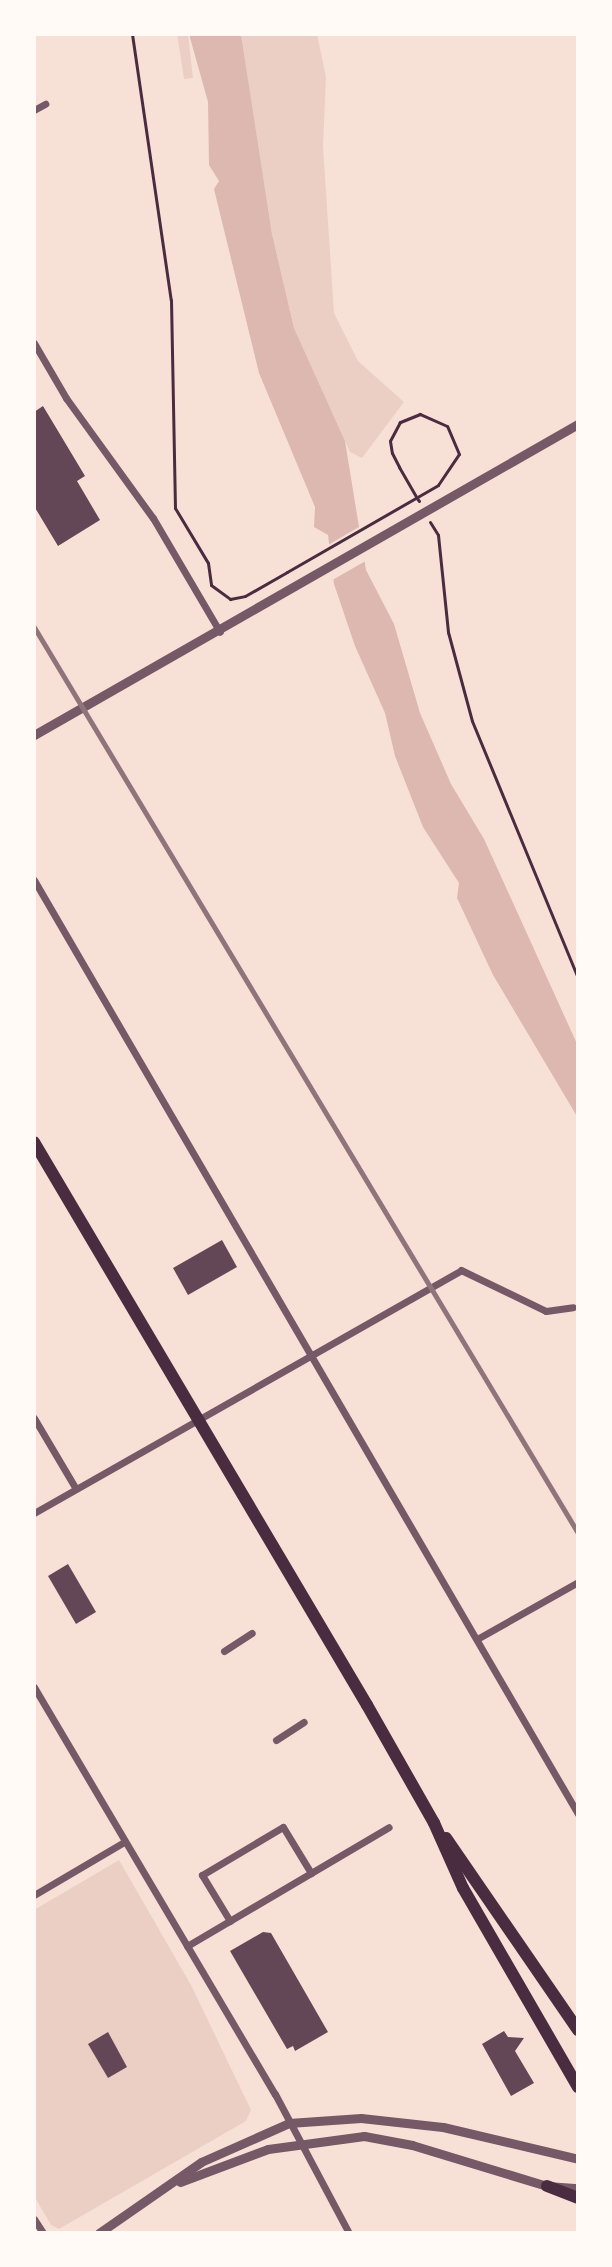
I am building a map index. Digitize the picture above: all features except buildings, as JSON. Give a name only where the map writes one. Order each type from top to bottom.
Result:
[{"type":"highway","points":[[34,1142],[434,1823],[578,2030]]},
{"type":"highway","points":[[434,1823],[463,1888],[578,2087]]},
{"type":"highway","points":[[547,2186],[578,2198]]},
{"type":"street","points":[[34,110],[45,104]]},
{"type":"street","points":[[34,343],[66,398],[153,518],[220,632]]},
{"type":"street","points":[[34,735],[220,632],[578,424]]},
{"type":"street","points":[[34,880],[578,1814]]},
{"type":"street","points":[[34,1513],[461,1270],[546,1311],[573,1307]]},
{"type":"street","points":[[34,1418],[76,1489]]},
{"type":"street","points":[[477,1639],[578,1582]]},
{"type":"street","points":[[224,1651],[252,1633]]},
{"type":"street","points":[[34,1687],[187,1946],[349,2233]]},
{"type":"street","points":[[276,1740],[304,1722]]},
{"type":"street","points":[[230,1921],[202,1875],[283,1827],[311,1873]]},
{"type":"street","points":[[187,1946],[389,1827]]},
{"type":"street","points":[[34,1895],[124,1842]]},
{"type":"street","points":[[99,2233],[176,2184],[201,2162],[289,2123],[361,2118],[443,2127],[578,2159]]},
{"type":"street","points":[[176,2184],[268,2149],[364,2136],[452,2156],[547,2186],[578,2188]]},
{"type":"street","points":[[34,2219],[43,2233]]},
{"type":"path","points":[[132,34],[171,300],[175,508],[208,563],[218,594],[230,599],[245,596],[271,581],[438,485],[459,454],[453,438],[437,418],[410,415],[392,431],[392,453],[438,535],[443,607],[458,676],[503,808],[578,978]]},
{"type":"shaded area","points":[[177,34],[188,34],[193,78],[184,79]]},
{"type":"shaded area","points":[[189,34],[241,34],[272,234],[294,328],[345,441],[366,570],[394,624],[420,713],[451,784],[484,839],[578,1046],[578,1118],[493,975],[457,898],[459,883],[423,827],[395,756],[385,713],[355,646],[334,584],[328,535],[314,527],[315,507],[259,373],[214,189],[219,181],[209,165],[208,102]]},
{"type":"shaded area","points":[[241,34],[317,34],[326,77],[323,146],[334,313],[358,361],[404,402],[362,458],[350,452],[294,328],[272,234]]},
{"type":"shaded area","points":[[119,1860],[191,1985],[251,2110],[246,2121],[59,2229],[51,2225],[34,2196],[34,1910]]},
{"type":"pier","points":[[364,524],[369,559],[329,582],[323,548]]},
{"type":"railway","points":[[34,627],[578,1533]]}]
